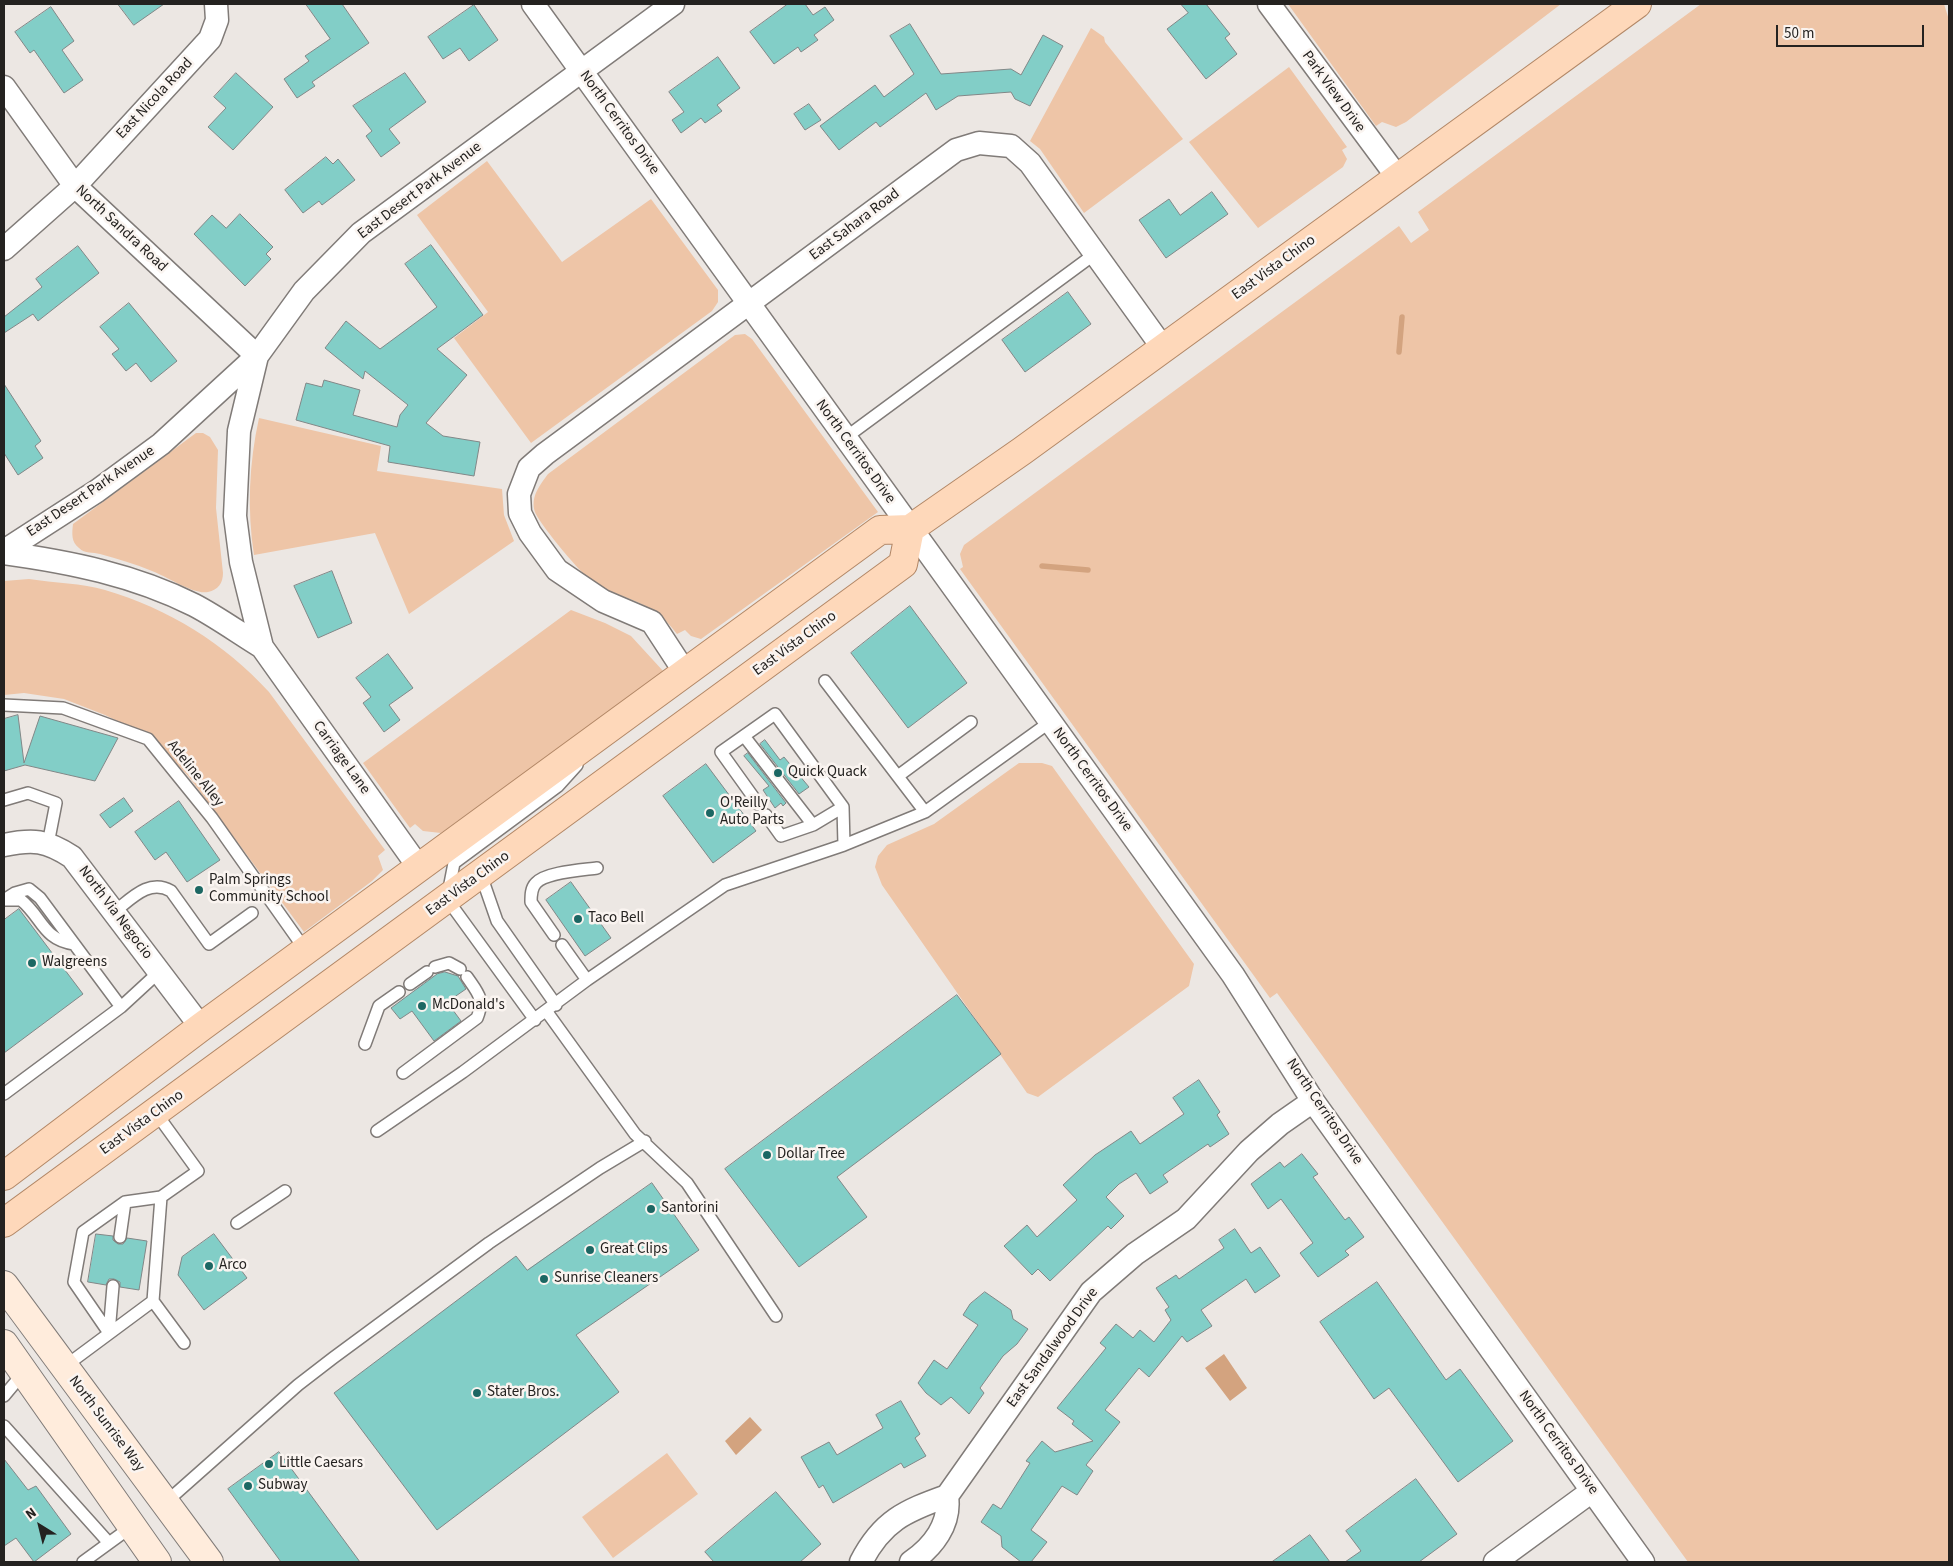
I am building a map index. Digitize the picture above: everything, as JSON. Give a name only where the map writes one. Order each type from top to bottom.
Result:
[{"type":"main road","name":"East Vista Chino","points":[[4,1223],[903,564],[910,529],[1398,178],[1629,6]]},
{"type":"main road","points":[[4,1176],[201,1028],[880,530],[910,529]]},
{"type":"main road","name":"North Sunrise Way","points":[[4,1285],[209,1562]]},
{"type":"main road","points":[[4,1344],[131,1527],[158,1562]]},
{"type":"street","name":"East Nicola Road","points":[[4,250],[75,186],[210,39],[217,20],[216,4]]},
{"type":"street","name":"North Cerritos Drive","points":[[533,4],[1233,975],[1313,1100],[1644,1562]]},
{"type":"street","name":"East Desert Park Avenue","points":[[4,552],[97,491],[161,444],[257,356],[304,291],[361,233],[674,4]]},
{"type":"street","name":"Park View Drive","points":[[1269,4],[1398,178]]},
{"type":"street","name":"North Sandra Road","points":[[4,87],[75,186],[257,356]]},
{"type":"street","name":"East Sahara Road","points":[[686,674],[652,622],[603,602],[557,570],[525,523],[518,503],[524,476],[537,460],[956,150],[979,143],[1011,146],[1030,164],[1163,348]]},
{"type":"street","points":[[257,356],[239,431],[235,516],[241,562],[262,647]]},
{"type":"street","points":[[4,552],[55,560],[123,576],[194,605],[262,647]]},
{"type":"street","name":"Carriage Lane","points":[[262,647],[420,869]]},
{"type":"street","name":"North Via Negocio","points":[[4,845],[28,840],[48,844],[72,857],[201,1028]]},
{"type":"street","name":"East Sandalwood Drive","points":[[947,1496],[1091,1292],[1135,1254],[1186,1219],[1249,1151],[1280,1124],[1313,1100]]},
{"type":"street","points":[[1495,1562],[1592,1491]]},
{"type":"street","points":[[862,1562],[872,1542],[889,1522],[920,1506],[947,1496],[946,1521],[934,1540],[911,1562]]},
{"type":"lane","points":[[845,438],[1096,253]]},
{"type":"lane","points":[[825,680],[925,812]]},
{"type":"lane","name":"Adeline Alley","points":[[4,705],[63,708],[148,739],[212,818],[306,951]]},
{"type":"lane","points":[[759,805],[721,752],[775,714],[844,807],[844,845]]},
{"type":"lane","points":[[898,776],[971,722]]},
{"type":"lane","points":[[377,1131],[535,1020],[587,980],[725,885],[844,845],[925,812],[1050,722]]},
{"type":"lane","points":[[535,1020],[447,899],[454,863],[558,786],[612,727]]},
{"type":"lane","points":[[744,736],[812,825]]},
{"type":"lane","points":[[4,800],[28,793],[56,803],[48,844]]},
{"type":"lane","points":[[766,815],[781,836],[812,825],[844,807]]},
{"type":"lane","points":[[554,935],[530,902],[532,889],[536,882],[547,876],[597,868]]},
{"type":"lane","points":[[481,875],[497,921],[551,1008],[635,1134],[645,1141],[676,1171],[696,1195],[776,1316]]},
{"type":"lane","points":[[114,912],[150,886],[162,886],[171,891],[209,944],[252,913]]},
{"type":"lane","points":[[4,901],[14,893],[30,889],[40,898],[121,1007]]},
{"type":"lane","points":[[562,945],[587,980]]},
{"type":"lane","points":[[403,1073],[477,1018],[482,1007],[480,995],[463,973],[450,962],[431,969],[410,984]]},
{"type":"lane","points":[[4,1094],[121,1007],[159,972]]},
{"type":"lane","points":[[365,1044],[379,1006],[399,992]]},
{"type":"lane","points":[[109,1333],[74,1282],[83,1232],[124,1202],[161,1197],[198,1171],[156,1113]]},
{"type":"lane","points":[[165,1503],[298,1385],[333,1358],[489,1243],[600,1168],[645,1141]]},
{"type":"lane","points":[[237,1223],[285,1191]]},
{"type":"lane","points":[[161,1197],[153,1301],[184,1343]]},
{"type":"lane","points":[[120,1237],[124,1202]]},
{"type":"lane","points":[[109,1333],[113,1286]]},
{"type":"lane","points":[[64,1367],[153,1301]]},
{"type":"lane","points":[[4,1396],[19,1378],[20,1368]]},
{"type":"lane","points":[[4,1426],[109,1543]]},
{"type":"lane","points":[[83,1562],[131,1527]]},
{"type":"shaded area","points":[[1288,4],[1561,4],[1406,122],[1396,127],[1382,122],[1376,126]]},
{"type":"shaded area","points":[[1701,4],[1944,4],[1949,20],[1949,1562],[1688,1562],[1277,993],[1270,998],[960,569],[963,567],[960,554],[964,545],[1399,226],[1411,243],[1429,230],[1418,212]]},
{"type":"shaded area","points":[[1091,28],[1104,37],[1105,42],[1183,139],[1084,213],[1040,149],[1030,141]]},
{"type":"shaded area","points":[[1289,67],[1347,147],[1342,150],[1347,159],[1343,167],[1258,228],[1189,142]]},
{"type":"shaded area","points":[[487,161],[562,262],[651,199],[718,290],[718,302],[712,311],[531,443],[454,338],[488,312],[417,215]]},
{"type":"shaded area","points":[[745,334],[752,339],[878,512],[701,639],[691,636],[685,630],[677,634],[667,622],[646,606],[614,593],[586,576],[538,518],[535,512],[534,501],[542,482],[548,474],[735,335]]},
{"type":"shaded area","points":[[259,418],[381,446],[377,471],[502,489],[504,515],[514,541],[409,614],[375,533],[254,555],[250,521],[250,486]]},
{"type":"shaded area","points":[[196,433],[203,433],[210,437],[218,450],[216,508],[223,573],[221,583],[217,588],[208,592],[195,591],[146,568],[100,554],[89,553],[76,546],[72,531],[73,524]]},
{"type":"shaded area","points":[[29,579],[87,586],[129,598],[151,607],[194,630],[233,658],[269,692],[385,850],[378,856],[383,870],[372,881],[304,932],[189,777],[152,738],[105,715],[64,699],[24,693],[4,695],[4,581]]},
{"type":"shaded area","points":[[571,610],[605,623],[631,636],[664,672],[441,833],[423,831],[415,824],[410,828],[363,763]]},
{"type":"shaded area","points":[[1019,763],[1042,763],[1052,766],[1194,964],[1189,986],[1038,1097],[1027,1093],[882,885],[875,867],[878,856],[887,845],[934,824]]},
{"type":"shaded area","points":[[1224,1354],[1247,1388],[1230,1401],[1205,1368]]},
{"type":"shaded area","points":[[750,1417],[762,1430],[736,1455],[725,1441]]},
{"type":"shaded area","points":[[667,1453],[698,1494],[613,1558],[582,1517]]},
{"type":"building","points":[[118,4],[164,4],[134,25]]},
{"type":"building","points":[[306,4],[342,4],[369,43],[312,82],[315,86],[297,98],[284,79],[309,61],[305,56],[330,39]]},
{"type":"building","points":[[788,4],[805,4],[813,15],[825,7],[834,20],[814,35],[818,40],[801,52],[798,47],[774,64],[750,32]]},
{"type":"building","points":[[1181,4],[1206,4],[1230,34],[1225,38],[1237,54],[1206,79],[1167,29],[1188,13]]},
{"type":"building","points":[[474,5],[498,40],[469,61],[460,48],[443,59],[428,37]]},
{"type":"building","points":[[51,7],[74,41],[62,50],[83,80],[64,93],[34,50],[30,53],[15,32]]},
{"type":"building","points":[[910,24],[941,74],[1011,69],[1021,75],[1043,35],[1063,46],[1030,106],[1015,99],[1011,92],[958,96],[936,110],[926,93],[880,127],[876,122],[839,150],[820,126],[875,85],[884,97],[914,74],[890,36]]},
{"type":"building","points":[[718,57],[740,88],[717,105],[722,111],[705,123],[701,118],[681,133],[672,120],[684,112],[669,92]]},
{"type":"building","points":[[236,73],[273,107],[233,150],[208,127],[226,108],[214,97]]},
{"type":"building","points":[[405,73],[426,102],[389,129],[400,143],[381,157],[366,136],[372,131],[353,106]]},
{"type":"building","points":[[809,104],[821,120],[805,130],[794,114]]},
{"type":"building","points":[[326,157],[333,164],[338,159],[355,180],[322,205],[319,201],[303,213],[285,190]]},
{"type":"building","points":[[1212,192],[1228,214],[1166,258],[1139,220],[1169,199],[1180,215]]},
{"type":"building","points":[[240,214],[273,247],[266,254],[271,259],[245,286],[194,234],[212,215],[226,228]]},
{"type":"building","points":[[431,245],[483,315],[437,349],[467,375],[426,423],[443,436],[480,442],[474,476],[388,462],[390,446],[296,420],[306,383],[322,387],[324,380],[360,390],[353,415],[397,427],[400,415],[408,405],[365,371],[363,379],[325,348],[346,321],[380,349],[437,307],[405,264]]},
{"type":"building","points":[[78,246],[99,273],[38,321],[33,314],[4,333],[4,317],[42,287],[36,279]]},
{"type":"building","points":[[1068,292],[1091,324],[1025,372],[1002,340]]},
{"type":"building","points":[[129,303],[177,361],[151,382],[136,363],[126,371],[112,354],[119,349],[100,327]]},
{"type":"building","points":[[4,384],[41,441],[35,446],[43,458],[18,475],[4,453]]},
{"type":"building","points":[[332,571],[352,623],[318,638],[294,586]]},
{"type":"building","points":[[910,606],[967,683],[908,728],[851,653]]},
{"type":"building","points":[[388,654],[413,688],[389,705],[400,720],[384,732],[363,703],[371,697],[356,678]]},
{"type":"building","points":[[18,715],[24,763],[40,716],[118,738],[95,781],[25,765],[4,771],[4,719]]},
{"type":"building","points":[[765,740],[780,760],[784,757],[809,787],[799,794],[760,744]]},
{"type":"building","points":[[748,753],[786,803],[783,806],[781,803],[775,808],[763,790],[769,786],[744,756]]},
{"type":"building","name":"O'Reilly Auto Parts","points":[[706,764],[756,831],[713,863],[663,796]]},
{"type":"building","points":[[124,798],[133,811],[110,828],[100,815]]},
{"type":"building","points":[[179,801],[220,860],[187,882],[166,852],[155,860],[135,832]]},
{"type":"building","name":"Taco Bell","points":[[571,882],[611,938],[585,956],[546,900]]},
{"type":"building","name":"Walgreens","points":[[19,909],[83,994],[4,1053],[4,920]]},
{"type":"building","name":"McDonald's","points":[[445,972],[458,976],[466,989],[447,1002],[461,1021],[434,1041],[412,1011],[400,1019],[391,1008],[437,974]]},
{"type":"building","points":[[957,995],[1001,1054],[837,1177],[867,1217],[799,1267],[725,1169]]},
{"type":"building","points":[[1199,1080],[1220,1112],[1217,1115],[1229,1134],[1210,1147],[1208,1144],[1163,1175],[1168,1182],[1150,1194],[1136,1173],[1119,1184],[1106,1197],[1124,1216],[1111,1229],[1108,1226],[1050,1281],[1038,1269],[1032,1275],[1004,1246],[1027,1225],[1037,1237],[1077,1200],[1063,1185],[1095,1155],[1131,1131],[1140,1144],[1184,1114],[1173,1098]]},
{"type":"building","points":[[1302,1154],[1318,1174],[1313,1177],[1345,1220],[1349,1217],[1364,1237],[1345,1251],[1349,1255],[1318,1277],[1300,1253],[1313,1243],[1281,1199],[1268,1209],[1251,1184],[1280,1162],[1284,1167]]},
{"type":"building","name":"Stater Bros.","points":[[652,1183],[699,1250],[576,1335],[619,1392],[437,1530],[334,1393],[516,1256],[527,1270]]},
{"type":"building","points":[[1235,1229],[1251,1253],[1260,1247],[1280,1276],[1255,1293],[1246,1279],[1201,1310],[1212,1326],[1187,1342],[1182,1336],[1149,1377],[1139,1368],[1105,1410],[1120,1422],[1086,1465],[1093,1471],[1077,1495],[1062,1486],[1031,1530],[1047,1542],[1031,1562],[1021,1562],[1002,1547],[1001,1536],[981,1522],[993,1504],[1001,1509],[1030,1463],[1026,1461],[1042,1441],[1055,1452],[1093,1441],[1072,1424],[1074,1421],[1057,1408],[1106,1348],[1100,1343],[1116,1324],[1133,1338],[1140,1330],[1154,1342],[1171,1320],[1165,1310],[1169,1307],[1156,1288],[1176,1275],[1179,1279],[1224,1248],[1219,1240]]},
{"type":"building","points":[[96,1234],[113,1236],[113,1240],[118,1244],[123,1244],[127,1238],[147,1241],[139,1290],[120,1287],[120,1282],[114,1279],[109,1279],[106,1285],[88,1282]]},
{"type":"building","name":"Arco","points":[[214,1234],[247,1278],[204,1310],[178,1275],[182,1257]]},
{"type":"building","points":[[1377,1282],[1446,1380],[1460,1369],[1513,1441],[1458,1482],[1389,1388],[1374,1399],[1320,1322]]},
{"type":"building","points":[[985,1292],[1011,1310],[1013,1319],[1028,1329],[1017,1344],[1003,1356],[980,1388],[984,1393],[969,1414],[951,1397],[941,1405],[926,1393],[918,1383],[934,1360],[947,1369],[978,1325],[963,1315],[970,1304]]},
{"type":"building","points":[[901,1401],[920,1434],[915,1438],[926,1456],[904,1468],[901,1463],[833,1503],[823,1485],[819,1488],[801,1457],[829,1442],[837,1455],[883,1428],[876,1415]]},
{"type":"building","points":[[279,1452],[360,1562],[281,1562],[228,1489]]},
{"type":"building","points":[[4,1459],[28,1490],[36,1486],[71,1534],[34,1562],[16,1538],[4,1546]]},
{"type":"building","points":[[1416,1479],[1457,1534],[1419,1562],[1345,1562],[1361,1551],[1346,1531]]},
{"type":"building","points":[[776,1492],[821,1544],[800,1562],[714,1562],[705,1552]]},
{"type":"building","points":[[1310,1535],[1330,1562],[1272,1562]]},
{"type":"waterway","points":[[1399,352],[1402,317]]},
{"type":"waterway","points":[[1042,566],[1088,570]]},
{"type":"place","name":"Quick Quack","points":[[778,773]]},
{"type":"place","name":"O'Reilly Auto Parts","points":[[710,813]]},
{"type":"place","name":"Palm Springs Community School","points":[[199,890]]},
{"type":"place","name":"Taco Bell","points":[[578,919]]},
{"type":"place","name":"Walgreens","points":[[32,963]]},
{"type":"place","name":"McDonald's","points":[[422,1006]]},
{"type":"place","name":"Dollar Tree","points":[[767,1155]]},
{"type":"place","name":"Santorini","points":[[651,1209]]},
{"type":"place","name":"Great Clips","points":[[590,1250]]},
{"type":"place","name":"Arco","points":[[209,1266]]},
{"type":"place","name":"Sunrise Cleaners","points":[[544,1279]]},
{"type":"place","name":"Stater Bros.","points":[[477,1393]]},
{"type":"place","name":"Little Caesars","points":[[269,1464]]},
{"type":"place","name":"Subway","points":[[248,1486]]}]
